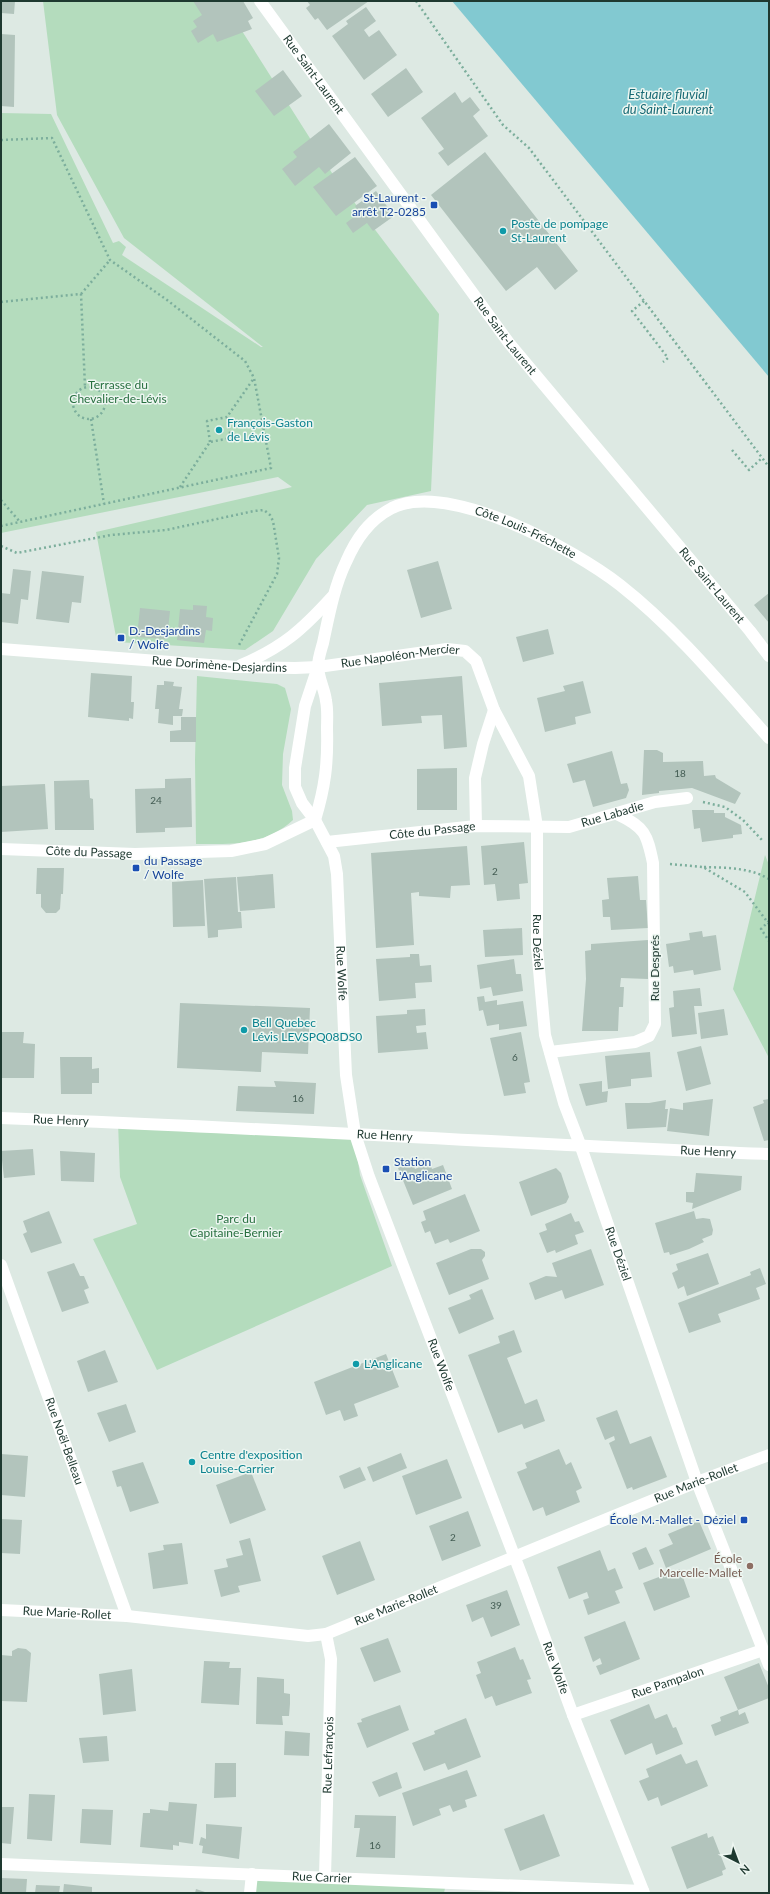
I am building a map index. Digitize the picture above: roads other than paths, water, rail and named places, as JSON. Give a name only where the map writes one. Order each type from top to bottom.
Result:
[{"type":"street","name":"Rue Saint-Laurent","points":[[260,1],[508,343],[750,631],[769,656]]},
{"type":"street","name":"Côte Louis-Fréchette","points":[[315,820],[302,803],[295,787],[294,768],[305,706],[318,666],[333,596],[345,562],[358,537],[373,521],[393,508],[413,502],[435,501],[462,507],[502,520],[550,541],[587,562],[619,585],[648,609],[684,645],[769,738]]},
{"type":"street","points":[[236,667],[265,655],[292,637],[333,596]]},
{"type":"street","name":"Rue Dorimène-Desjardins","points":[[1,649],[236,667],[295,668],[318,666]]},
{"type":"street","name":"Rue Napoléon-Mercier","points":[[318,666],[447,649],[465,651],[476,661],[494,710],[529,776],[537,827]]},
{"type":"street","name":"Côte Louis-Fréchette","points":[[315,820],[323,792],[328,762],[326,702],[318,666]]},
{"type":"street","points":[[476,826],[476,778],[483,744],[494,710]]},
{"type":"street","name":"Rue Labadie","points":[[537,827],[569,827],[655,802],[687,798]]},
{"type":"street","name":"Rue Després","points":[[550,1052],[636,1042],[649,1036],[655,1024],[653,863],[649,842],[637,823],[617,814]]},
{"type":"street","name":"Rue Wolfe","points":[[315,820],[334,856],[337,874],[346,1076],[355,1134],[369,1176],[515,1557],[573,1714],[644,1892]]},
{"type":"street","name":"Côte du Passage","points":[[1,849],[135,854],[231,851],[265,844],[315,820]]},
{"type":"street","name":"Côte du Passage","points":[[327,842],[476,826],[537,827]]},
{"type":"street","name":"Rue Déziel","points":[[537,827],[537,948],[545,1035],[564,1103],[581,1147],[697,1482],[769,1665]]},
{"type":"street","name":"Rue Henry","points":[[1,1118],[355,1134],[581,1147],[769,1154]]},
{"type":"street","name":"Rue Noël-Belleau","points":[[1,1265],[127,1616]]},
{"type":"street","name":"Rue Marie-Rollet","points":[[1,1610],[127,1616],[308,1636],[326,1634],[697,1482],[769,1455]]},
{"type":"street","name":"Rue Lefrançois","points":[[325,1876],[331,1659],[326,1634]]},
{"type":"street","name":"Rue Pampalon","points":[[573,1714],[763,1650]]},
{"type":"street","name":"Rue Carrier","points":[[1,1864],[325,1876],[445,1888],[644,1892]]},
{"type":"street","points":[[250,1893],[252,1874]]},
{"type":"water","name":"Estuaire fluvial du Saint-Laurent","points":[[452,1],[769,1],[769,377]]},
{"type":"place","name":"St-Laurent - arrêt T2-0285","points":[[434,205]]},
{"type":"place","name":"Poste de pompage St-Laurent","points":[[503,231]]},
{"type":"place","name":"François-Gaston de Lévis","points":[[219,430]]},
{"type":"place","name":"D.-Desjardins / Wolfe","points":[[121,638]]},
{"type":"place","name":"du Passage / Wolfe","points":[[136,868]]},
{"type":"place","name":"Bell Quebec Lévis LEVSPQ08DS0","points":[[244,1030]]},
{"type":"place","name":"Station L'Anglicane","points":[[386,1169]]},
{"type":"place","name":"L'Anglicane","points":[[356,1364]]},
{"type":"place","name":"Centre d'exposition Louise-Carrier","points":[[192,1462]]},
{"type":"place","name":"École M.-Mallet - Déziel","points":[[744,1520]]},
{"type":"place","name":"École Marcelle-Mallet","points":[[750,1566]]},
{"type":"park label","name":"Terrasse du Chevalier-de-Lévis","points":[[118,392]]},
{"type":"park label","name":"Parc du Capitaine-Bernier","points":[[236,1226]]}]
